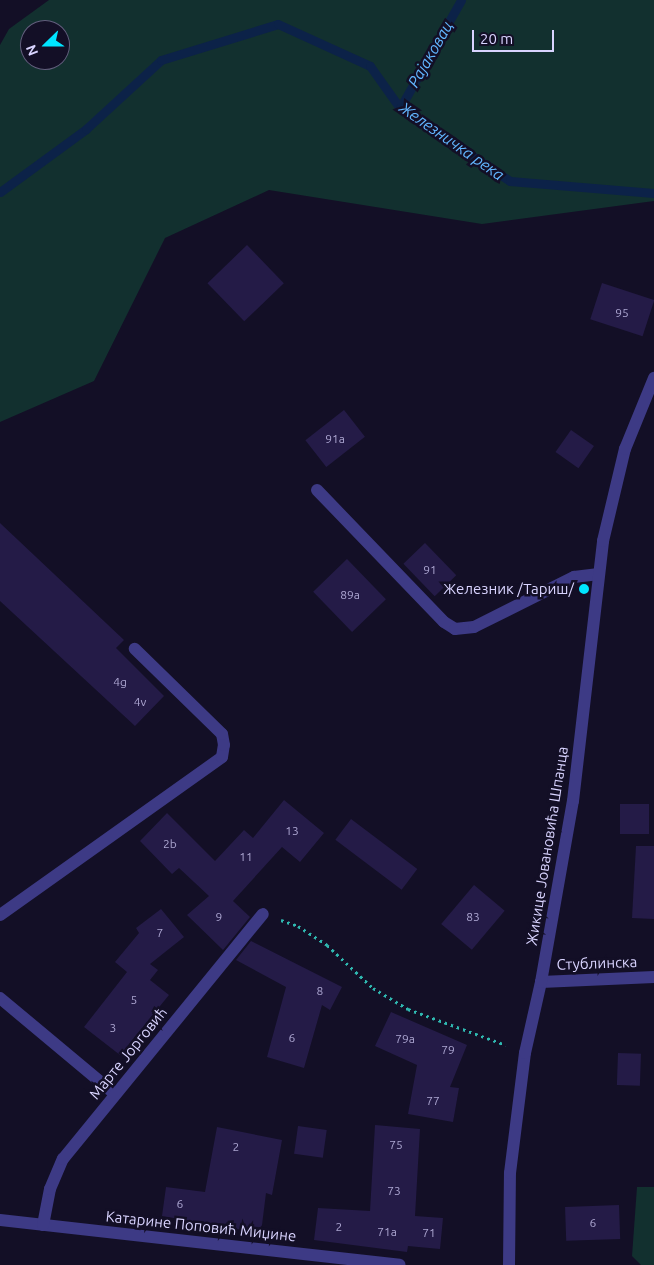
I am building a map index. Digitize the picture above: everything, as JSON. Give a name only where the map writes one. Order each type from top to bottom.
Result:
[{"type":"street","name":"Жикице Јовановића Шпанца","points":[[509,1265],[510,1172],[525,1052],[541,982],[573,801],[603,541],[625,449],[654,378]]},
{"type":"street","points":[[317,490],[444,622],[455,630],[474,627],[574,578],[599,574]]},
{"type":"street","points":[[0,915],[222,757],[224,745],[222,734],[135,649]]},
{"type":"street","name":"Марте Јорговић","points":[[43,1225],[50,1189],[63,1159],[263,914]]},
{"type":"street","name":"Стублинска","points":[[541,982],[654,977]]},
{"type":"street","points":[[0,998],[115,1094]]},
{"type":"street","name":"Катарине Поповић Миџине","points":[[0,1220],[399,1265]]},
{"type":"path","points":[[263,914],[298,926],[327,944],[373,988],[408,1008],[525,1052]]},
{"type":"green space","points":[[49,0],[654,0],[654,201],[482,224],[269,190],[165,238],[94,381],[0,422],[0,45],[9,29],[20,21],[20,70],[70,70],[70,20],[21,20]]},
{"type":"green space","points":[[637,1187],[654,1187],[654,1265],[641,1265],[632,1256]]},
{"type":"building","points":[[247,245],[284,283],[244,321],[207,283]]},
{"type":"building","points":[[602,283],[654,300],[643,336],[590,319]]},
{"type":"building","points":[[344,410],[365,437],[326,467],[305,440]]},
{"type":"building","points":[[571,430],[594,446],[578,468],[556,452]]},
{"type":"building","points":[[0,523],[124,640],[116,648],[164,696],[135,726],[0,601]]},
{"type":"building","points":[[425,543],[456,575],[435,596],[403,564]]},
{"type":"building","points":[[347,559],[386,599],[352,632],[313,592]]},
{"type":"building","points":[[284,800],[324,833],[300,862],[282,847],[233,901],[250,917],[223,950],[187,915],[209,896],[179,868],[172,874],[140,841],[167,813],[215,861],[244,830],[253,838]]},
{"type":"building","points":[[620,804],[649,804],[649,834],[620,834]]},
{"type":"building","points":[[351,819],[417,869],[402,890],[335,840]]},
{"type":"building","points":[[636,846],[654,846],[654,919],[632,918]]},
{"type":"building","points":[[474,885],[505,911],[472,950],[441,924]]},
{"type":"building","points":[[161,909],[184,937],[150,964],[158,970],[150,980],[169,995],[120,1055],[84,1027],[127,972],[115,962],[139,933],[136,928]]},
{"type":"building","points":[[251,941],[342,987],[330,1010],[322,1005],[304,1068],[267,1057],[286,987],[236,960]]},
{"type":"building","points":[[391,1012],[467,1045],[450,1087],[459,1088],[453,1122],[408,1114],[417,1065],[375,1046]]},
{"type":"building","points":[[618,1053],[641,1054],[640,1086],[617,1085]]},
{"type":"building","points":[[375,1125],[420,1129],[415,1216],[443,1218],[440,1249],[408,1246],[407,1252],[314,1240],[318,1208],[370,1211]]},
{"type":"building","points":[[298,1126],[327,1130],[323,1158],[294,1154]]},
{"type":"building","points":[[217,1127],[282,1140],[272,1195],[266,1193],[261,1233],[162,1216],[166,1187],[205,1192]]},
{"type":"building","points":[[619,1205],[620,1239],[566,1241],[565,1207]]},
{"type":"waterway","name":"Рајаковац","points":[[400,108],[461,0]]},
{"type":"waterway","name":"Железничка река","points":[[0,192],[86,129],[161,60],[278,24],[370,66],[400,108],[510,181],[654,193]]},
{"type":"place","name":"Железник /Тариш/","points":[[584,589]]}]
